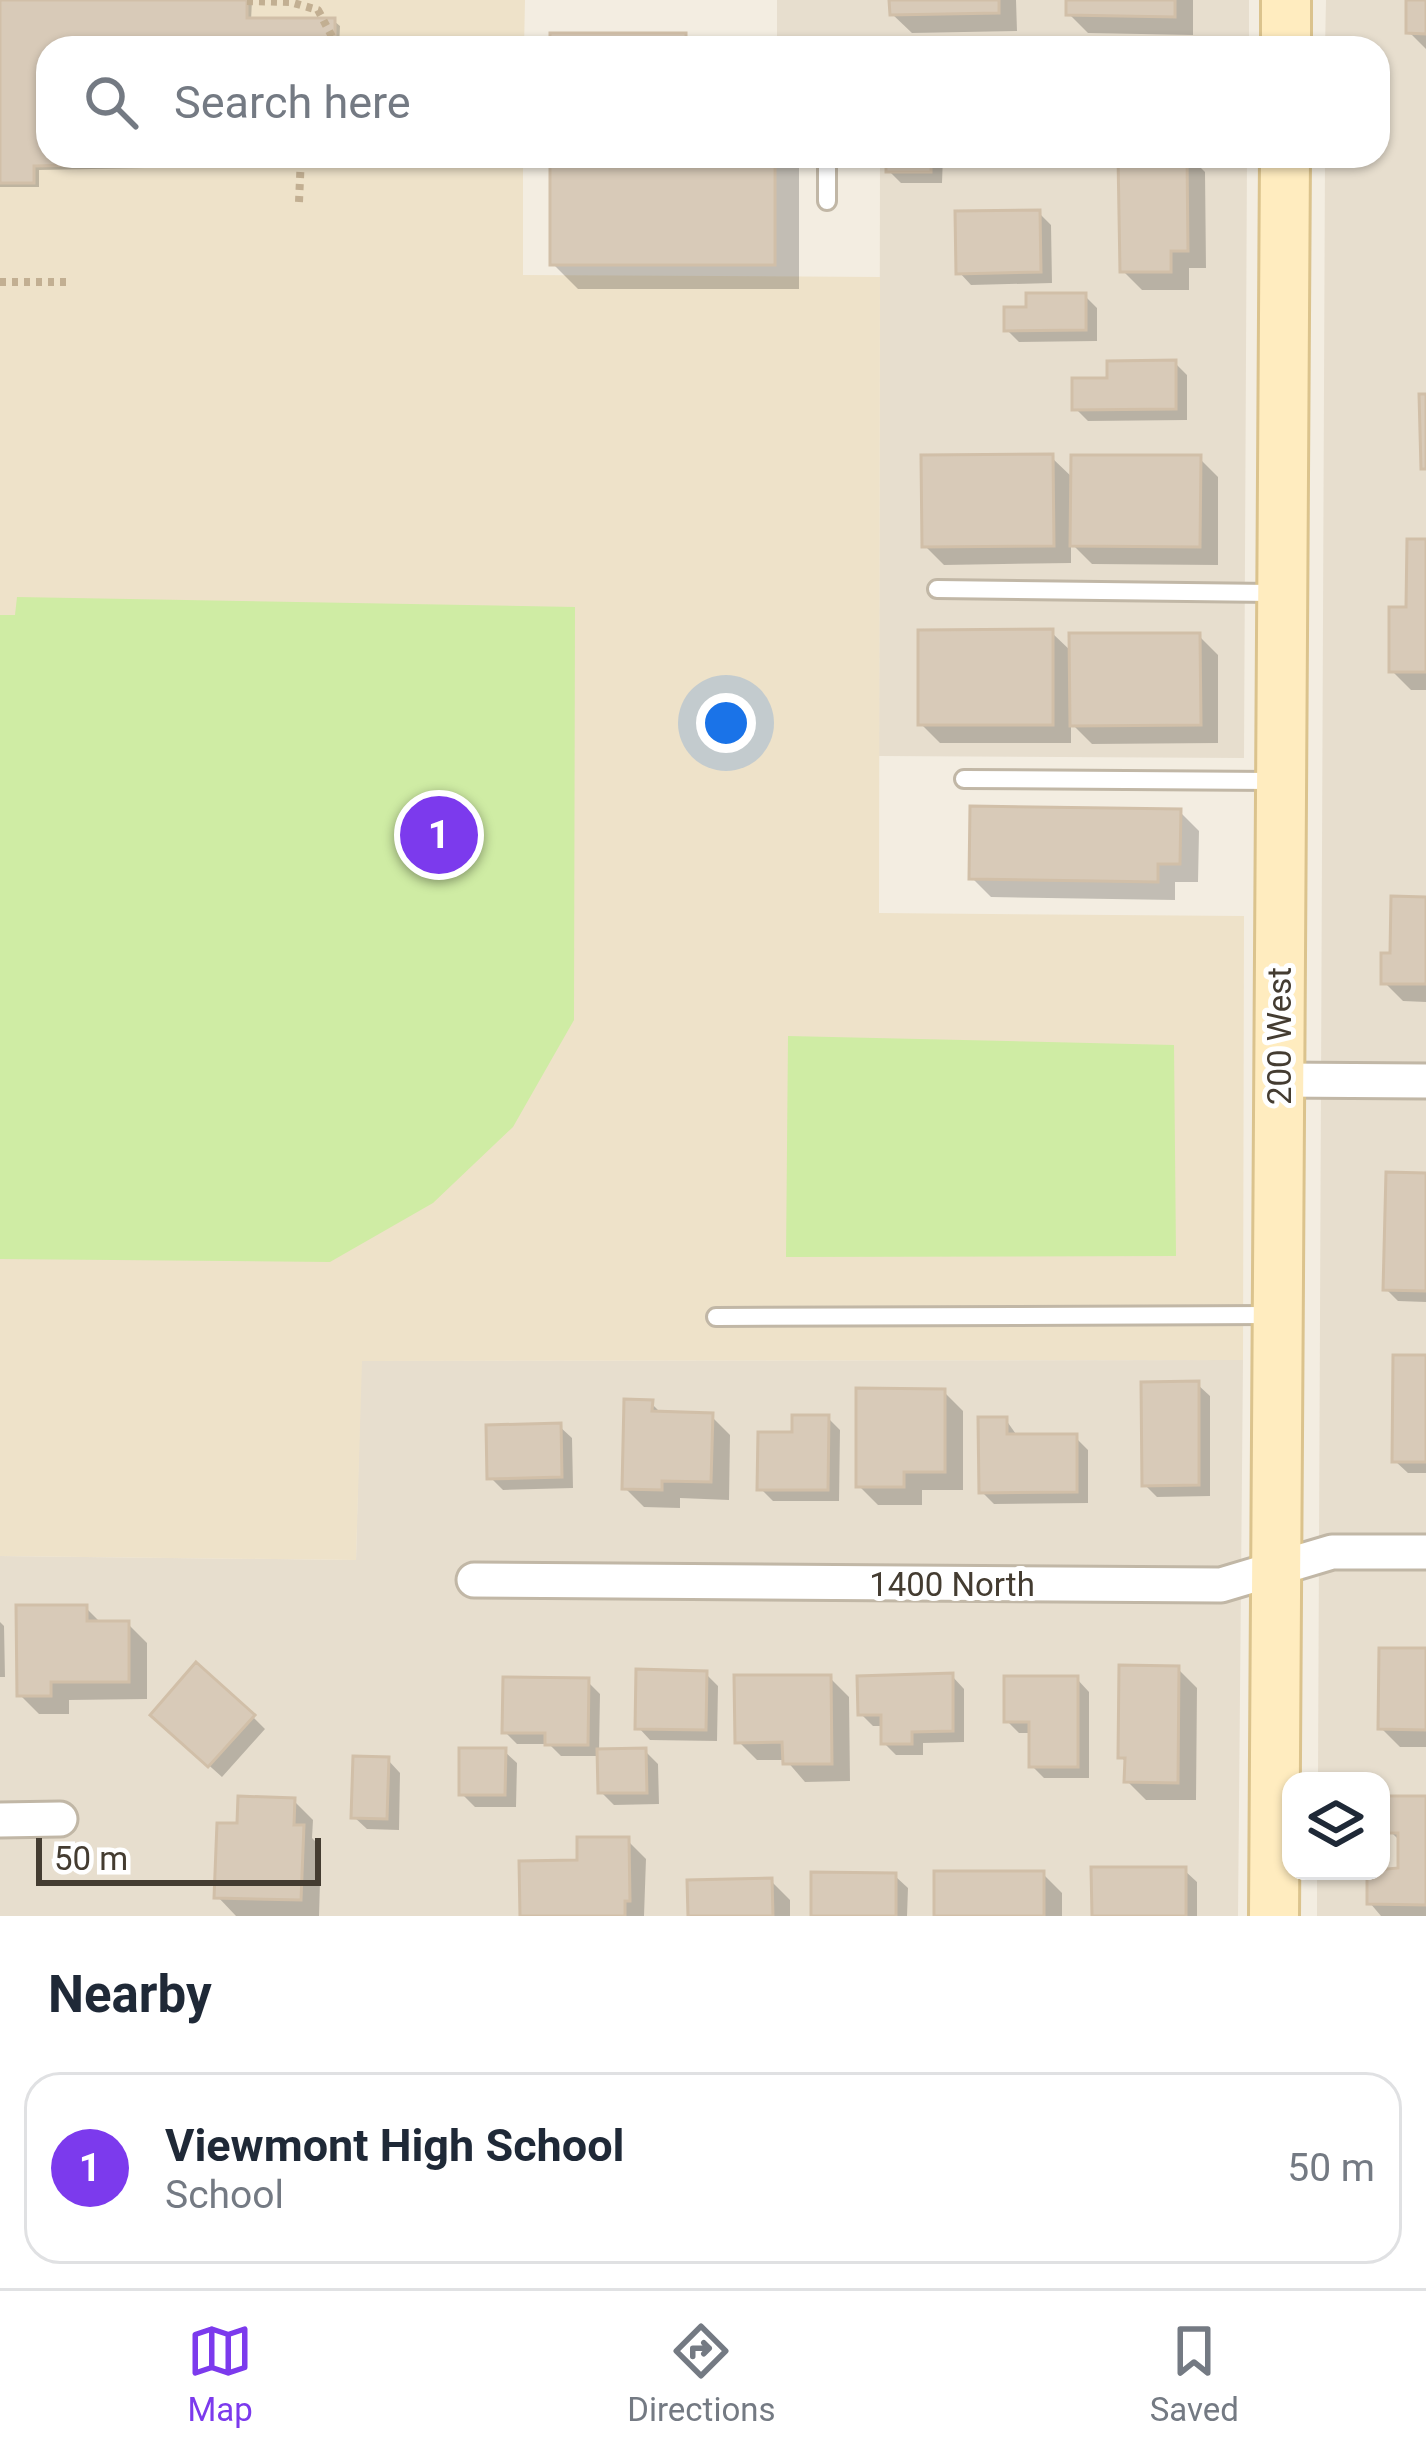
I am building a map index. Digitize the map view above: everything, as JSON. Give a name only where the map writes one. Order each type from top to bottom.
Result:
[{"type":"main road","points":[[1286,0],[1286,36]]},
{"type":"main road","name":"200 West","points":[[1274,1916],[1285,168]]},
{"type":"street","points":[[1279,1080],[1426,1081]]},
{"type":"street","name":"1400 North","points":[[474,1580],[1221,1585],[1276,1564],[1332,1552],[1426,1552]]},
{"type":"street","points":[[0,1820],[60,1819]]},
{"type":"lane","points":[[827,168],[827,201]]},
{"type":"lane","points":[[937,589],[1282,593]]},
{"type":"lane","points":[[964,779],[1281,782]]},
{"type":"lane","points":[[716,1317],[1278,1315]]},
{"type":"path","points":[[247,2],[318,10],[332,36]]},
{"type":"path","points":[[299,202],[300,168]]},
{"type":"path","points":[[0,282],[69,282]]},
{"type":"shaded area","points":[[0,0],[525,0],[524,36],[36,36],[36,168],[523,168],[523,275],[880,277],[879,913],[1244,916],[1243,1360],[362,1361],[356,1560],[0,1556]]},
{"type":"shaded area","points":[[777,0],[1249,0],[1249,36],[777,36]]},
{"type":"shaded area","points":[[1326,0],[1426,0],[1426,1916],[1317,1916],[1317,1880],[1390,1880],[1390,1772],[1318,1772],[1325,168],[1390,168],[1390,36],[1325,36]]},
{"type":"shaded area","points":[[880,168],[1247,168],[1244,758],[879,756]]},
{"type":"shaded area","points":[[1243,1360],[1238,1916],[0,1916],[0,1556],[356,1560],[361,1361]]},
{"type":"green space","points":[[17,597],[575,607],[574,1020],[513,1127],[433,1203],[330,1262],[0,1259],[0,615],[15,615]]},
{"type":"green space","points":[[788,1036],[1174,1045],[1176,1256],[786,1257]]},
{"type":"building","points":[[0,0],[247,0],[247,18],[335,18],[335,36],[36,36],[34,183],[0,183]]},
{"type":"building","points":[[889,0],[999,0],[999,13],[890,15]]},
{"type":"building","points":[[1066,0],[1175,0],[1175,17],[1066,15]]},
{"type":"building","points":[[1406,0],[1426,0],[1426,34],[1406,33]]},
{"type":"building","points":[[550,33],[686,33],[686,36]]},
{"type":"building","points":[[550,168],[775,168],[775,265],[550,265]]},
{"type":"building","points":[[886,168],[931,168],[931,172],[886,172]]},
{"type":"building","points":[[1118,168],[1187,168],[1188,251],[1171,251],[1171,272],[1120,272]]},
{"type":"building","points":[[1040,210],[1041,272],[956,274],[955,211]]},
{"type":"building","points":[[1026,293],[1086,293],[1086,330],[1004,331],[1004,307],[1026,307]]},
{"type":"building","points":[[1176,360],[1176,409],[1072,410],[1072,378],[1107,378],[1107,361]]},
{"type":"building","points":[[1419,394],[1426,394],[1426,469],[1421,469]]},
{"type":"building","points":[[1053,454],[1054,546],[922,547],[921,455]]},
{"type":"building","points":[[1071,455],[1201,455],[1200,547],[1070,546]]},
{"type":"building","points":[[1407,539],[1426,539],[1426,672],[1389,672],[1389,607],[1406,607]]},
{"type":"building","points":[[1053,629],[1053,725],[918,725],[918,630]]},
{"type":"building","points":[[1069,633],[1200,633],[1201,725],[1070,726]]},
{"type":"building","points":[[970,806],[1181,809],[1180,864],[1158,864],[1158,882],[969,879]]},
{"type":"building","points":[[1391,896],[1426,897],[1426,984],[1381,984],[1381,953],[1390,953]]},
{"type":"building","points":[[1386,1172],[1426,1173],[1426,1291],[1383,1290]]},
{"type":"building","points":[[1393,1355],[1426,1355],[1426,1462],[1392,1462]]},
{"type":"building","points":[[1199,1381],[1199,1485],[1142,1486],[1141,1382]]},
{"type":"building","points":[[856,1388],[945,1389],[945,1472],[904,1472],[904,1487],[856,1487]]},
{"type":"building","points":[[624,1399],[653,1400],[652,1411],[713,1413],[711,1482],[662,1481],[662,1490],[622,1489]]},
{"type":"building","points":[[792,1415],[829,1415],[828,1490],[757,1490],[758,1432],[792,1432]]},
{"type":"building","points":[[978,1417],[1007,1417],[1007,1434],[1077,1434],[1077,1492],[979,1493]]},
{"type":"building","points":[[561,1423],[562,1477],[487,1479],[486,1425]]},
{"type":"building","points":[[16,1605],[87,1605],[87,1621],[129,1621],[129,1682],[51,1682],[51,1696],[17,1696]]},
{"type":"building","points":[[1379,1648],[1426,1648],[1426,1730],[1378,1729]]},
{"type":"building","points":[[196,1662],[255,1715],[208,1767],[150,1715]]},
{"type":"building","points":[[1119,1665],[1179,1666],[1178,1783],[1124,1782],[1125,1758],[1118,1758]]},
{"type":"building","points":[[636,1669],[707,1671],[706,1730],[635,1729]]},
{"type":"building","points":[[953,1673],[953,1731],[912,1732],[912,1744],[881,1744],[881,1715],[858,1715],[857,1676]]},
{"type":"building","points":[[734,1675],[831,1675],[832,1764],[783,1764],[782,1742],[735,1743]]},
{"type":"building","points":[[1004,1676],[1078,1676],[1078,1767],[1029,1767],[1029,1722],[1004,1722]]},
{"type":"building","points":[[503,1677],[589,1678],[588,1745],[545,1745],[545,1733],[502,1733]]},
{"type":"building","points":[[459,1748],[506,1748],[505,1795],[459,1795]]},
{"type":"building","points":[[646,1748],[647,1793],[598,1793],[597,1749]]},
{"type":"building","points":[[353,1756],[389,1757],[387,1819],[351,1818]]},
{"type":"building","points":[[238,1796],[295,1798],[294,1825],[304,1825],[301,1900],[214,1898],[217,1823],[237,1823]]},
{"type":"building","points":[[1390,1796],[1426,1796],[1426,1905],[1367,1904],[1367,1880],[1390,1880],[1390,1869],[1398,1868],[1398,1833],[1390,1833]]},
{"type":"building","points":[[577,1837],[629,1837],[630,1901],[625,1901],[625,1916],[520,1916],[519,1861],[577,1860]]},
{"type":"building","points":[[1091,1867],[1186,1867],[1186,1916],[1092,1916]]},
{"type":"building","points":[[934,1871],[1044,1871],[1044,1916],[934,1916]]},
{"type":"building","points":[[811,1872],[896,1873],[896,1916],[811,1916]]},
{"type":"building","points":[[772,1878],[773,1916],[688,1916],[687,1880]]},
{"type":"place","name":"Viewmont High School","points":[[439,835]]}]
